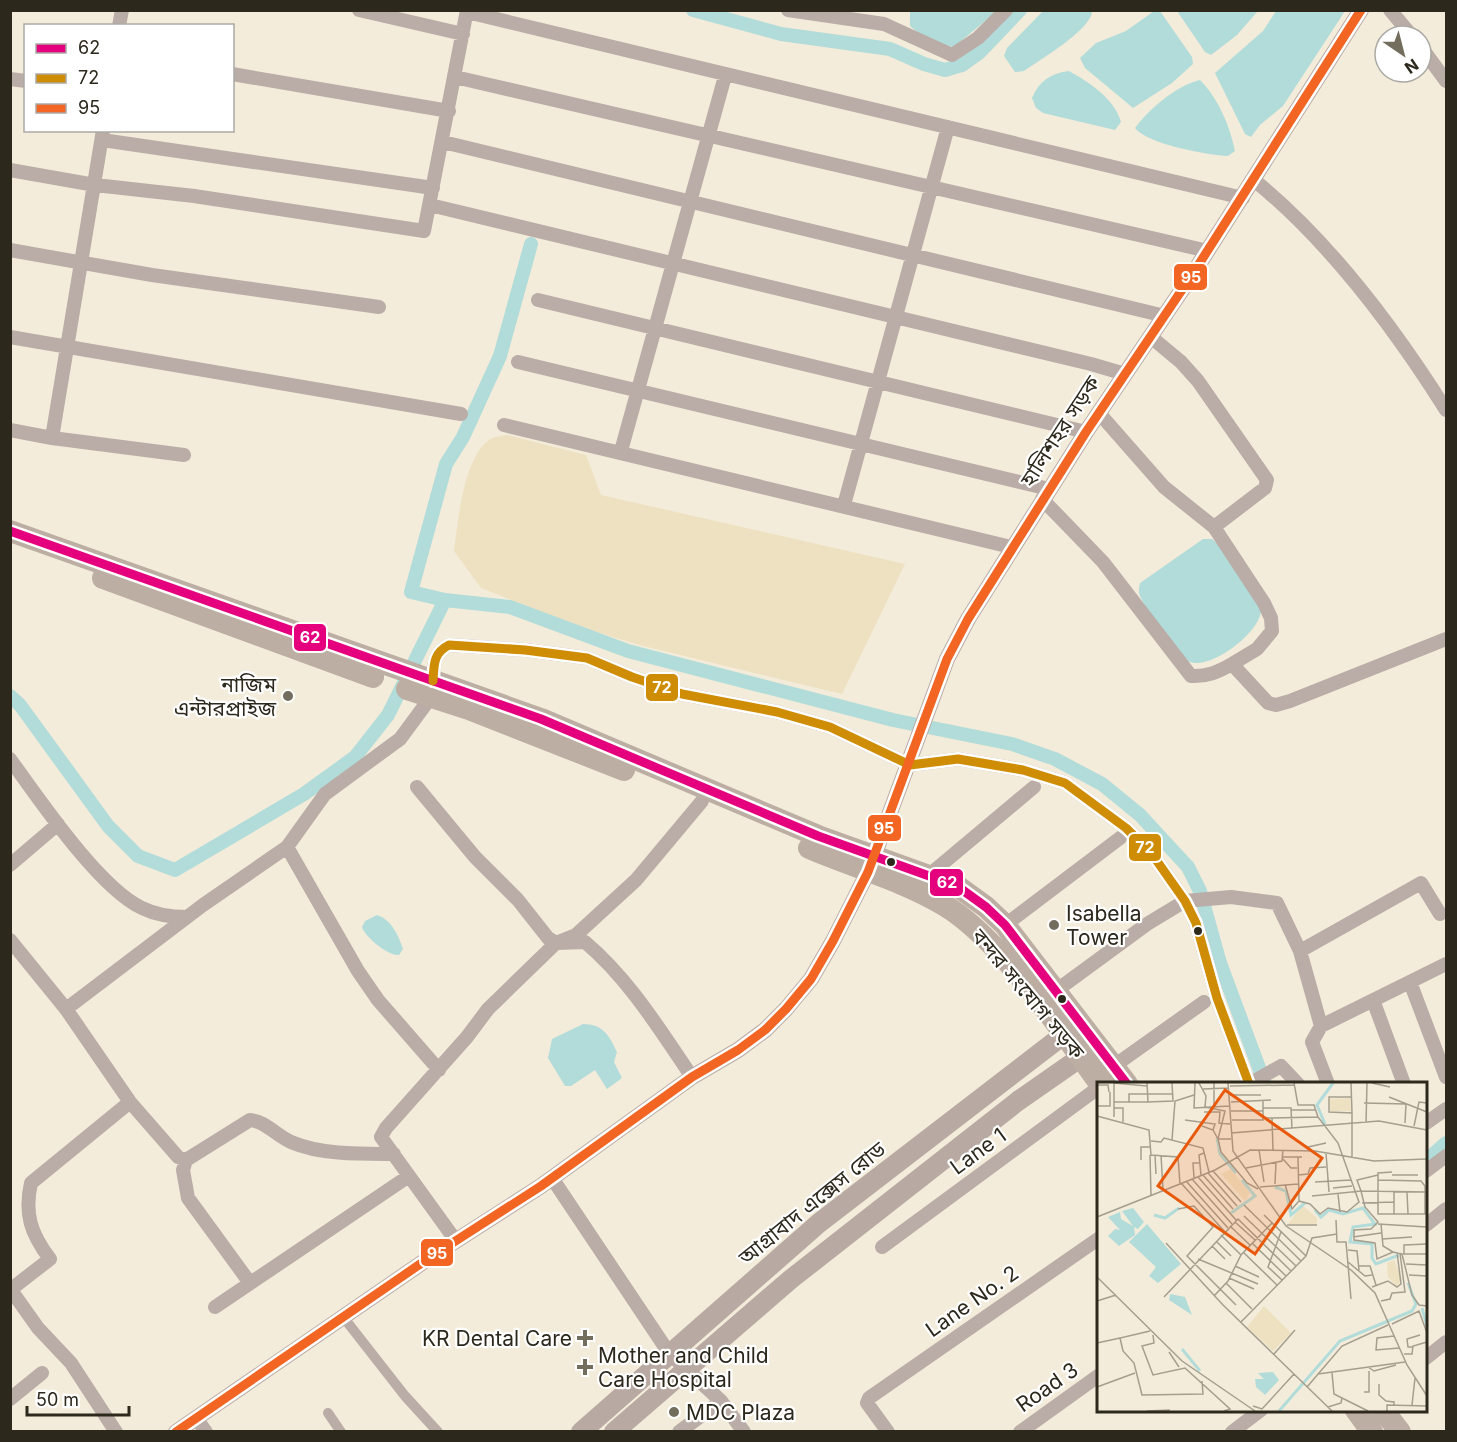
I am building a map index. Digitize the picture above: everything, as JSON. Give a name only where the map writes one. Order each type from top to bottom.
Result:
[{"type":"highway","name":"বন্দর সংযোগ সড়ক","points":[[10,531],[68,549],[377,671]]},
{"type":"highway","name":"বন্দর সংযোগ সড়ক","points":[[10,546],[429,688],[534,734],[871,865],[929,875],[957,886],[986,907],[1005,925],[1056,990],[1073,1028]]},
{"type":"highway","name":"বন্দর সংযোগ সড়ক","points":[[429,688],[477,694],[541,719],[871,865],[892,880],[944,905],[971,925],[1015,972],[1073,1028],[1114,1078]]},
{"type":"highway","points":[[1368,1422],[1400,1431]]},
{"type":"main road","name":"আগ্রাবাদ এক্সেস রোড","points":[[581,1431],[819,1222],[1073,1028]]},
{"type":"main road","points":[[614,1431],[791,1279],[861,1223],[1018,1101],[1090,1051]]},
{"type":"street","points":[[358,10],[463,34]]},
{"type":"street","points":[[788,10],[884,24],[952,54],[978,38],[1006,10]]},
{"type":"street","name":"হালিশহর সড়ক","points":[[176,1431],[201,1425],[344,1318],[552,1178],[692,1077],[747,1043],[786,1009],[811,979],[852,905],[871,865],[952,649],[1011,547],[1243,198],[1361,10]]},
{"type":"street","points":[[1390,10],[1402,24]]},
{"type":"street","points":[[10,170],[95,185],[194,196],[424,231],[467,11],[725,76],[1243,198]]},
{"type":"street","points":[[1433,63],[1446,81]]},
{"type":"street","points":[[234,74],[449,111]]},
{"type":"street","points":[[621,451],[725,76]]},
{"type":"street","points":[[455,77],[1208,251]]},
{"type":"street","points":[[844,505],[948,127]]},
{"type":"street","points":[[52,438],[102,135],[434,188]]},
{"type":"street","points":[[443,142],[1165,316]]},
{"type":"street","points":[[1254,180],[1298,219],[1342,269],[1446,410]]},
{"type":"street","points":[[430,205],[895,316],[1125,374]]},
{"type":"street","points":[[10,250],[379,307]]},
{"type":"street","points":[[538,300],[1086,432]]},
{"type":"street","points":[[10,337],[461,414]]},
{"type":"street","points":[[1151,337],[1181,362],[1198,381],[1267,480],[1265,488],[1214,527]]},
{"type":"street","points":[[518,362],[861,443],[1046,494],[1103,562],[1191,676],[1201,677],[1217,672],[1266,641],[1272,631],[1271,618],[1249,578],[1214,527],[1164,487],[1099,413]]},
{"type":"street","points":[[504,425],[621,451],[1011,547]]},
{"type":"street","points":[[10,430],[52,438],[184,455]]},
{"type":"street","points":[[1232,664],[1257,693],[1268,703],[1276,705],[1446,639]]},
{"type":"street","points":[[66,1009],[187,917],[287,847],[325,794],[400,739],[429,688],[435,659],[440,650],[449,645],[525,650],[587,658],[632,677],[682,694],[777,712],[830,727],[910,765],[958,759],[1023,770],[1065,783],[1126,828],[1152,854],[1185,901],[1196,923],[1217,998],[1251,1082],[1281,1066],[1297,1082]]},
{"type":"street","points":[[10,759],[58,824],[117,892],[141,908],[166,916],[187,917]]},
{"type":"street","points":[[417,787],[476,857],[518,900],[548,938],[556,943],[585,942],[603,957],[637,999],[692,1077]]},
{"type":"street","points":[[929,875],[1034,787]]},
{"type":"street","points":[[456,1241],[381,1137],[386,1128],[439,1070],[488,1009],[556,943],[576,935],[636,880],[702,801]]},
{"type":"street","points":[[10,865],[58,824]]},
{"type":"street","points":[[1005,925],[1120,838]]},
{"type":"street","points":[[287,847],[358,971],[378,1000],[439,1070]]},
{"type":"street","points":[[1300,951],[1421,883],[1440,914]]},
{"type":"street","points":[[1056,990],[1147,924],[1185,901],[1231,897],[1277,903],[1300,951],[1321,1026]]},
{"type":"street","points":[[10,940],[66,1009],[130,1102],[178,1157],[186,1160]]},
{"type":"street","points":[[1328,1082],[1312,1042],[1321,1026],[1446,964]]},
{"type":"street","points":[[1410,982],[1446,1077]]},
{"type":"street","points":[[1373,1000],[1404,1082]]},
{"type":"street","points":[[1114,1078],[1204,1002]]},
{"type":"street","name":"Lane 1","points":[[882,1247],[1097,1089]]},
{"type":"street","points":[[116,1431],[72,1363],[38,1328],[11,1290],[50,1259],[30,1227],[27,1210],[31,1183],[130,1102]]},
{"type":"street","points":[[1427,1122],[1446,1109]]},
{"type":"street","points":[[250,1283],[188,1198],[183,1177],[186,1160],[250,1120],[261,1122],[288,1141],[306,1147],[394,1154]]},
{"type":"street","points":[[1427,1170],[1446,1156]]},
{"type":"street","points":[[215,1307],[409,1176]]},
{"type":"street","points":[[552,1178],[669,1353],[721,1401],[744,1431]]},
{"type":"street","points":[[1427,1223],[1446,1209]]},
{"type":"street","name":"Lane No. 2","points":[[887,1431],[867,1403],[869,1398],[1097,1240]]},
{"type":"street","points":[[344,1318],[405,1396],[438,1431]]},
{"type":"street","points":[[1427,1356],[1446,1342]]},
{"type":"street","points":[[10,1399],[42,1373]]},
{"type":"street","name":"Road 3","points":[[1020,1431],[1097,1377]]},
{"type":"street","points":[[679,1431],[721,1401]]},
{"type":"street","points":[[1232,1431],[1258,1412]]},
{"type":"street","points":[[328,1413],[340,1431]]},
{"type":"shaded area","points":[[507,435],[586,455],[601,495],[905,564],[842,694],[643,646],[576,626],[481,588],[454,551],[460,508],[473,461],[480,449],[491,439]]},
{"type":"water","points":[[910,11],[997,11],[954,47],[936,43],[914,30],[910,26]]},
{"type":"water","points":[[1043,11],[1092,11],[1084,26],[1064,44],[1024,71],[1015,72],[1004,56],[1007,48]]},
{"type":"water","points":[[1154,11],[1160,11],[1192,57],[1193,64],[1172,83],[1133,108],[1085,68],[1080,58],[1096,43],[1126,31]]},
{"type":"water","points":[[1177,11],[1258,11],[1237,35],[1211,55],[1205,52]]},
{"type":"water","points":[[1276,11],[1345,11],[1283,106],[1260,125],[1251,137],[1245,134],[1215,73],[1263,31]]},
{"type":"water","points":[[1069,71],[1093,86],[1113,106],[1121,122],[1115,130],[1043,113],[1036,108],[1032,98],[1042,83],[1051,76]]},
{"type":"water","points":[[1200,80],[1218,104],[1230,132],[1235,151],[1228,156],[1164,144],[1142,134],[1135,128],[1164,99],[1182,87]]},
{"type":"water","points":[[1203,539],[1212,539],[1221,547],[1261,610],[1253,629],[1244,638],[1222,655],[1199,663],[1185,659],[1171,643],[1148,611],[1139,590],[1140,583]]},
{"type":"water","points":[[377,915],[386,920],[397,934],[403,949],[399,955],[383,949],[364,931],[362,927],[365,921]]},
{"type":"water","points":[[583,1024],[596,1026],[605,1032],[617,1052],[614,1062],[622,1078],[607,1089],[595,1070],[571,1086],[565,1086],[548,1058],[552,1039]]},
{"type":"waterway","points":[[693,10],[781,34],[890,49],[924,64],[945,70],[962,65],[980,52],[1020,10]]},
{"type":"waterway","points":[[531,244],[500,356],[463,437],[446,464],[411,592],[445,600],[510,607],[628,651],[893,720],[1012,744],[1055,759],[1102,784],[1140,815],[1188,867],[1200,891],[1220,963],[1264,1082]]},
{"type":"waterway","points":[[10,696],[20,705],[108,826],[138,856],[175,870],[304,794],[355,757],[388,715],[445,600]]},
{"type":"waterway","points":[[1427,1160],[1446,1143]]},
{"type":"transit line","name":"95","points":[[176,1432],[426,1260],[541,1186],[692,1077],[738,1050],[765,1030],[786,1009],[811,979],[868,872],[947,659],[968,619],[1086,432],[1192,275],[1361,10]]},
{"type":"transit line","name":"62","points":[[10,531],[541,719],[818,836],[957,886],[986,907],[1005,925],[1125,1082]]},
{"type":"transit line","name":"72","points":[[433,681],[437,656],[449,645],[525,650],[587,658],[632,677],[682,694],[777,712],[830,727],[910,765],[958,759],[1023,770],[1065,783],[1126,828],[1152,854],[1185,901],[1196,923],[1217,998],[1248,1082]]},
{"type":"place","name":"নাজিম এন্টারপ্রাইজ","points":[[288,696]]},
{"type":"place","name":"Isabella Tower","points":[[1054,925]]},
{"type":"place","name":"KR Dental Care","points":[[585,1338]]},
{"type":"place","name":"Mother and Child Care Hospital","points":[[585,1367]]},
{"type":"place","name":"MDC Plaza","points":[[674,1412]]}]
